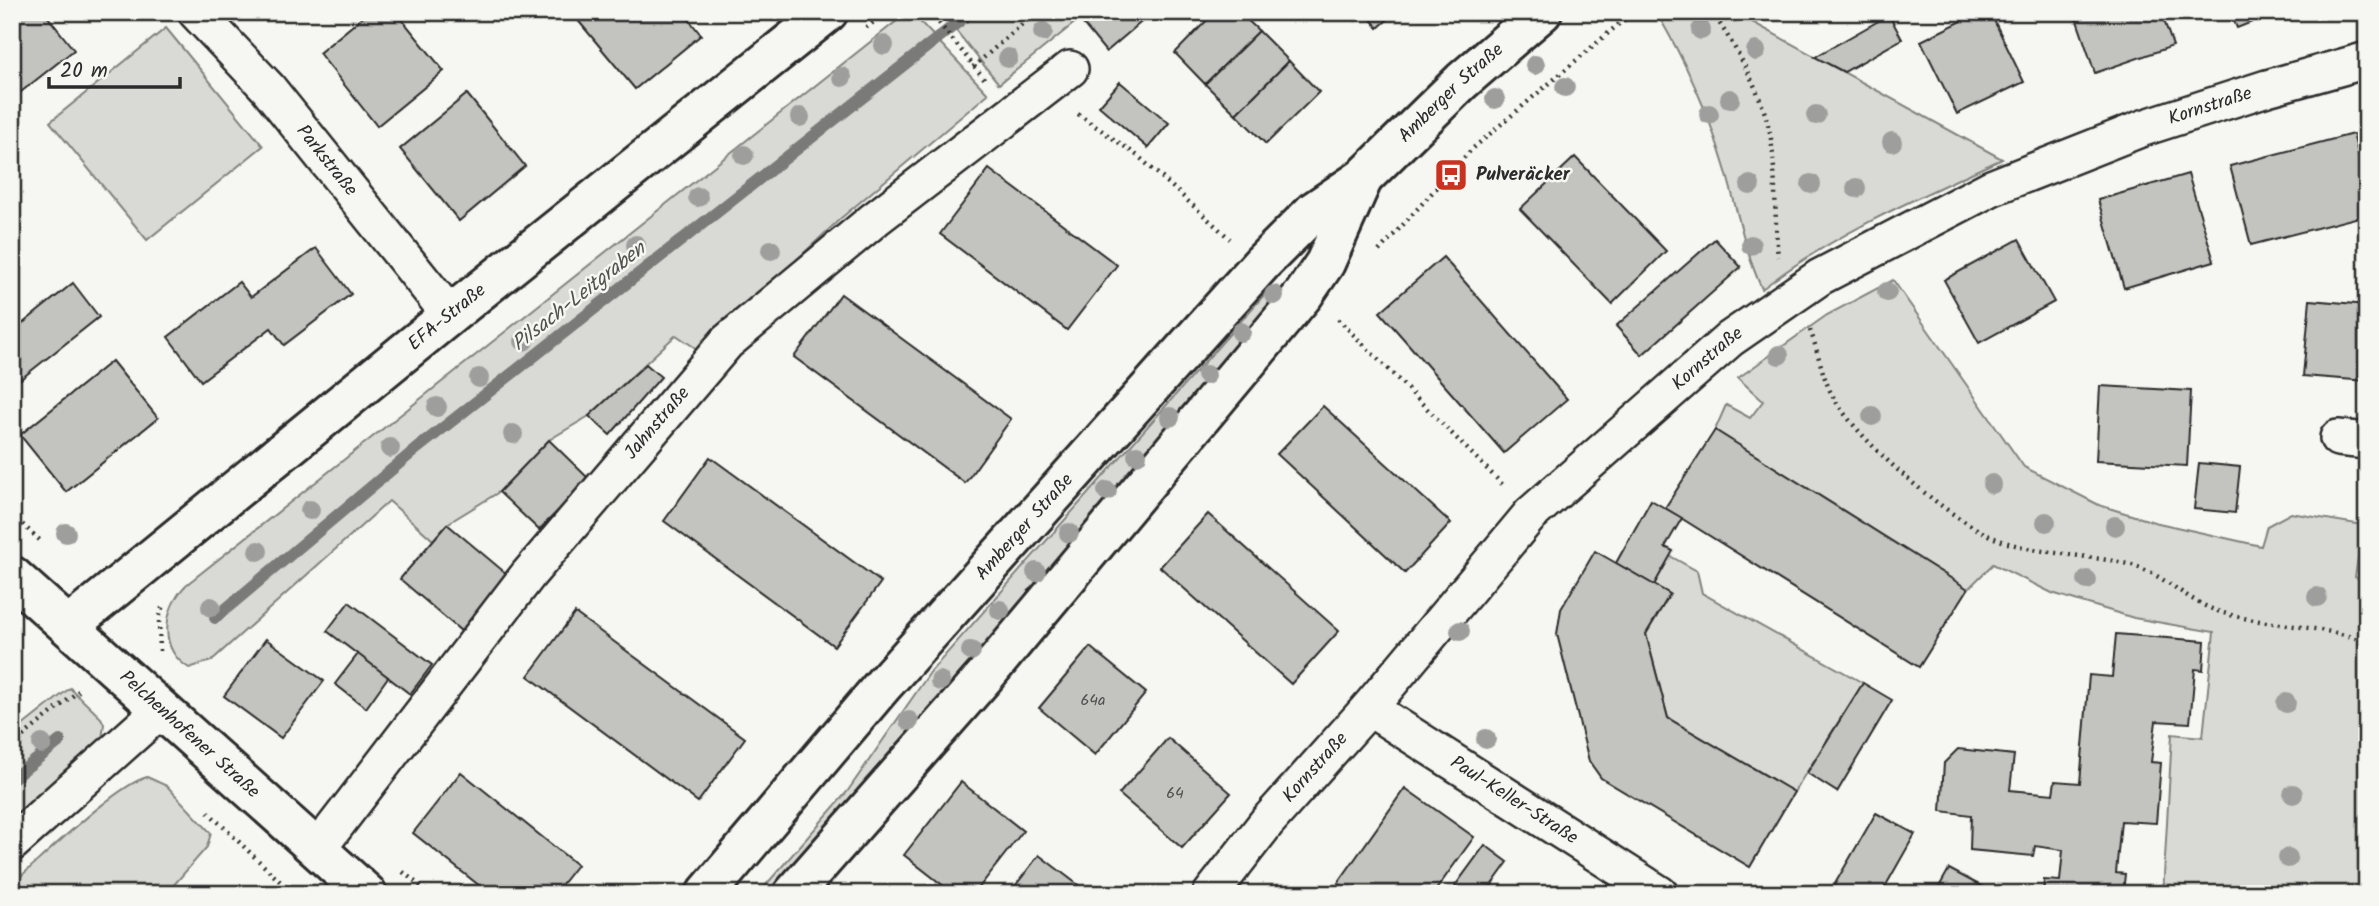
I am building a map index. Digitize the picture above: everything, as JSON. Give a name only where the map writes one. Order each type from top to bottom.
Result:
[{"type":"main road","name":"EFA-Straße","points":[[69,626],[450,315],[828,12]]},
{"type":"main road","name":"Amberger Straße","points":[[706,894],[883,685],[1262,263],[1314,211],[1363,178],[1462,80],[1542,12]]},
{"type":"main road","name":"Amberger Straße","points":[[793,894],[985,677],[1304,294],[1325,263],[1363,178]]},
{"type":"main road","name":"Pelchenhofener Straße","points":[[12,576],[367,894]]},
{"type":"street","name":"Parkstraße","points":[[197,12],[268,88],[450,315]]},
{"type":"street","name":"Kornstraße","points":[[1211,894],[1267,822],[1369,708],[1531,514],[1730,339],[1820,277],[1991,188],[2168,120],[2367,60]]},
{"type":"street","name":"Jahnstraße","points":[[317,850],[528,575],[727,342],[875,219],[1070,69]]},
{"type":"street","name":"Paul-Keller-Straße","points":[[1369,708],[1660,894]]},
{"type":"street","points":[[12,843],[162,709]]},
{"type":"path","points":[[930,12],[973,67],[1036,12]]},
{"type":"path","points":[[1346,12],[1356,22]]},
{"type":"path","points":[[1712,12],[1728,36],[1765,111],[1770,137],[1777,253],[1786,300],[1809,330],[1834,399],[1847,417],[1899,471],[1983,533],[2036,550],[2131,565],[2174,584],[2212,609],[2339,632],[2367,642]]},
{"type":"path","points":[[1022,107],[1060,110],[1089,119],[1138,156],[1235,243]]},
{"type":"path","points":[[1328,312],[1398,376],[1531,514]]},
{"type":"path","points":[[12,515],[54,553]]},
{"type":"path","points":[[12,745],[84,687]]},
{"type":"path","points":[[204,808],[293,894]]},
{"type":"shaded area","points":[[941,12],[1088,12],[999,84]]},
{"type":"shaded area","points":[[1656,12],[1741,12],[1743,17],[2002,159],[1848,233],[1762,289],[1750,259],[1711,125],[1686,68]]},
{"type":"shaded area","points":[[913,14],[988,94],[840,219],[700,351],[676,335],[589,416],[549,440],[499,492],[447,524],[433,540],[389,501],[211,661],[189,668],[179,660],[168,640],[167,628],[172,605],[186,585],[903,16]]},
{"type":"shaded area","points":[[166,28],[263,146],[147,240],[50,122]]},
{"type":"shaded area","points":[[1893,280],[2024,467],[2099,505],[2154,522],[2261,546],[2267,526],[2291,513],[2363,525],[2355,577],[2367,581],[2367,894],[2163,894],[2172,734],[2203,737],[2214,632],[2134,618],[2052,593],[1993,564],[1968,589],[1715,430],[1726,405],[1750,418],[1763,401],[1738,378],[1827,315]]},
{"type":"shaded area","points":[[1271,287],[1284,296],[772,894],[758,894],[847,792],[931,671]]},
{"type":"shaded area","points":[[1670,556],[1697,571],[1702,593],[1863,683],[1794,792],[1668,718],[1646,634],[1670,594],[1654,585]]},
{"type":"shaded area","points":[[70,688],[101,718],[104,724],[102,740],[12,822],[12,734]]},
{"type":"shaded area","points":[[147,777],[167,786],[211,833],[207,847],[166,894],[12,894],[12,884],[78,824],[133,783]]},
{"type":"building","points":[[12,12],[44,12],[74,50],[12,99]]},
{"type":"building","points":[[369,12],[396,12],[444,71],[377,126],[319,53]]},
{"type":"building","points":[[583,12],[683,12],[701,35],[635,89],[576,18]]},
{"type":"building","points":[[1088,12],[1153,12],[1106,52],[1079,19]]},
{"type":"building","points":[[1215,12],[1239,12],[1259,31],[1205,84],[1175,53]]},
{"type":"building","points":[[1365,12],[1396,12],[1378,28]]},
{"type":"building","points":[[1980,12],[1990,12],[2024,82],[1957,114],[1921,41]]},
{"type":"building","points":[[2074,12],[2161,12],[2173,46],[2095,73]]},
{"type":"building","points":[[2230,12],[2277,12],[2237,28]]},
{"type":"building","points":[[1889,15],[1902,39],[1844,72],[1815,57]]},
{"type":"building","points":[[1259,31],[1289,61],[1236,114],[1205,84]]},
{"type":"building","points":[[1289,61],[1319,92],[1266,144],[1236,114]]},
{"type":"building","points":[[1120,82],[1169,123],[1148,148],[1099,106]]},
{"type":"building","points":[[467,94],[525,166],[459,221],[400,149]]},
{"type":"building","points":[[2353,134],[2367,186],[2367,215],[2251,245],[2230,166]]},
{"type":"building","points":[[1575,157],[1666,251],[1612,304],[1520,209]]},
{"type":"building","points":[[989,169],[1117,265],[1067,330],[940,234]]},
{"type":"building","points":[[2188,174],[2214,261],[2124,288],[2098,200]]},
{"type":"building","points":[[1715,239],[1741,267],[1642,355],[1616,326]]},
{"type":"building","points":[[2019,239],[2054,302],[1979,343],[1944,280]]},
{"type":"building","points":[[316,248],[351,294],[284,345],[271,328],[201,381],[168,337],[239,282],[251,297]]},
{"type":"building","points":[[1443,257],[1567,399],[1504,453],[1380,312]]},
{"type":"building","points":[[73,283],[99,317],[12,386],[12,332]]},
{"type":"building","points":[[841,294],[1011,419],[965,483],[794,357]]},
{"type":"building","points":[[2310,300],[2367,305],[2367,381],[2303,376]]},
{"type":"building","points":[[112,361],[158,418],[66,492],[20,435]]},
{"type":"building","points":[[646,364],[661,377],[610,435],[589,416]]},
{"type":"building","points":[[2100,386],[2191,391],[2187,466],[2096,461]]},
{"type":"building","points":[[1323,406],[1451,523],[1405,573],[1277,454]]},
{"type":"building","points":[[1715,430],[1968,589],[1919,667],[1665,508]]},
{"type":"building","points":[[549,440],[589,479],[539,530],[499,492]]},
{"type":"building","points":[[710,457],[881,582],[834,646],[664,521]]},
{"type":"building","points":[[2199,463],[2240,467],[2235,513],[2194,509]]},
{"type":"building","points":[[1651,500],[1682,518],[1665,547],[1673,551],[1654,585],[1616,563]]},
{"type":"building","points":[[1208,514],[1339,631],[1291,684],[1160,567]]},
{"type":"building","points":[[447,524],[508,575],[461,631],[400,579]]},
{"type":"building","points":[[1595,551],[1670,594],[1646,634],[1668,718],[1794,792],[1750,867],[1601,778],[1589,761],[1557,634],[1561,609]]},
{"type":"building","points":[[349,602],[432,665],[410,694],[327,631]]},
{"type":"building","points":[[575,613],[745,738],[698,802],[528,676]]},
{"type":"building","points":[[2116,634],[2205,641],[2203,670],[2195,669],[2190,723],[2156,721],[2151,762],[2161,763],[2156,823],[2121,821],[2116,873],[2125,874],[2123,893],[2043,894],[2044,880],[2060,881],[2063,850],[2035,846],[2033,856],[1970,850],[1971,815],[1941,811],[1944,763],[1958,749],[2014,755],[2010,790],[2053,794],[2055,781],[2080,783],[2089,675],[2112,677]]},
{"type":"building","points":[[266,639],[324,681],[281,738],[224,696]]},
{"type":"building","points":[[1090,647],[1146,693],[1095,755],[1039,708]]},
{"type":"building","points":[[358,654],[388,677],[366,708],[335,684]]},
{"type":"building","points":[[1863,683],[1892,700],[1837,792],[1807,773]]},
{"type":"building","points":[[1168,738],[1231,793],[1182,848],[1119,794]]},
{"type":"building","points":[[461,772],[577,865],[554,894],[490,894],[413,833]]},
{"type":"building","points":[[961,782],[1023,831],[974,894],[954,894],[904,855]]},
{"type":"building","points":[[1405,788],[1474,837],[1433,894],[1354,894],[1338,883]]},
{"type":"building","points":[[1876,813],[1915,834],[1881,894],[1829,894]]},
{"type":"building","points":[[1485,845],[1508,862],[1485,894],[1463,894],[1455,886]]},
{"type":"building","points":[[1039,855],[1090,894],[1009,894]]},
{"type":"building","points":[[1949,869],[1996,894],[1935,894]]},
{"type":"waterway","name":"Pilsach-Leitgraben","points":[[215,618],[415,450],[971,12]]},
{"type":"waterway","name":"Pilsach-Leitgraben","points":[[12,779],[60,741]]},
{"type":"place","name":"Pulveräcker","points":[[1451,175]]}]
